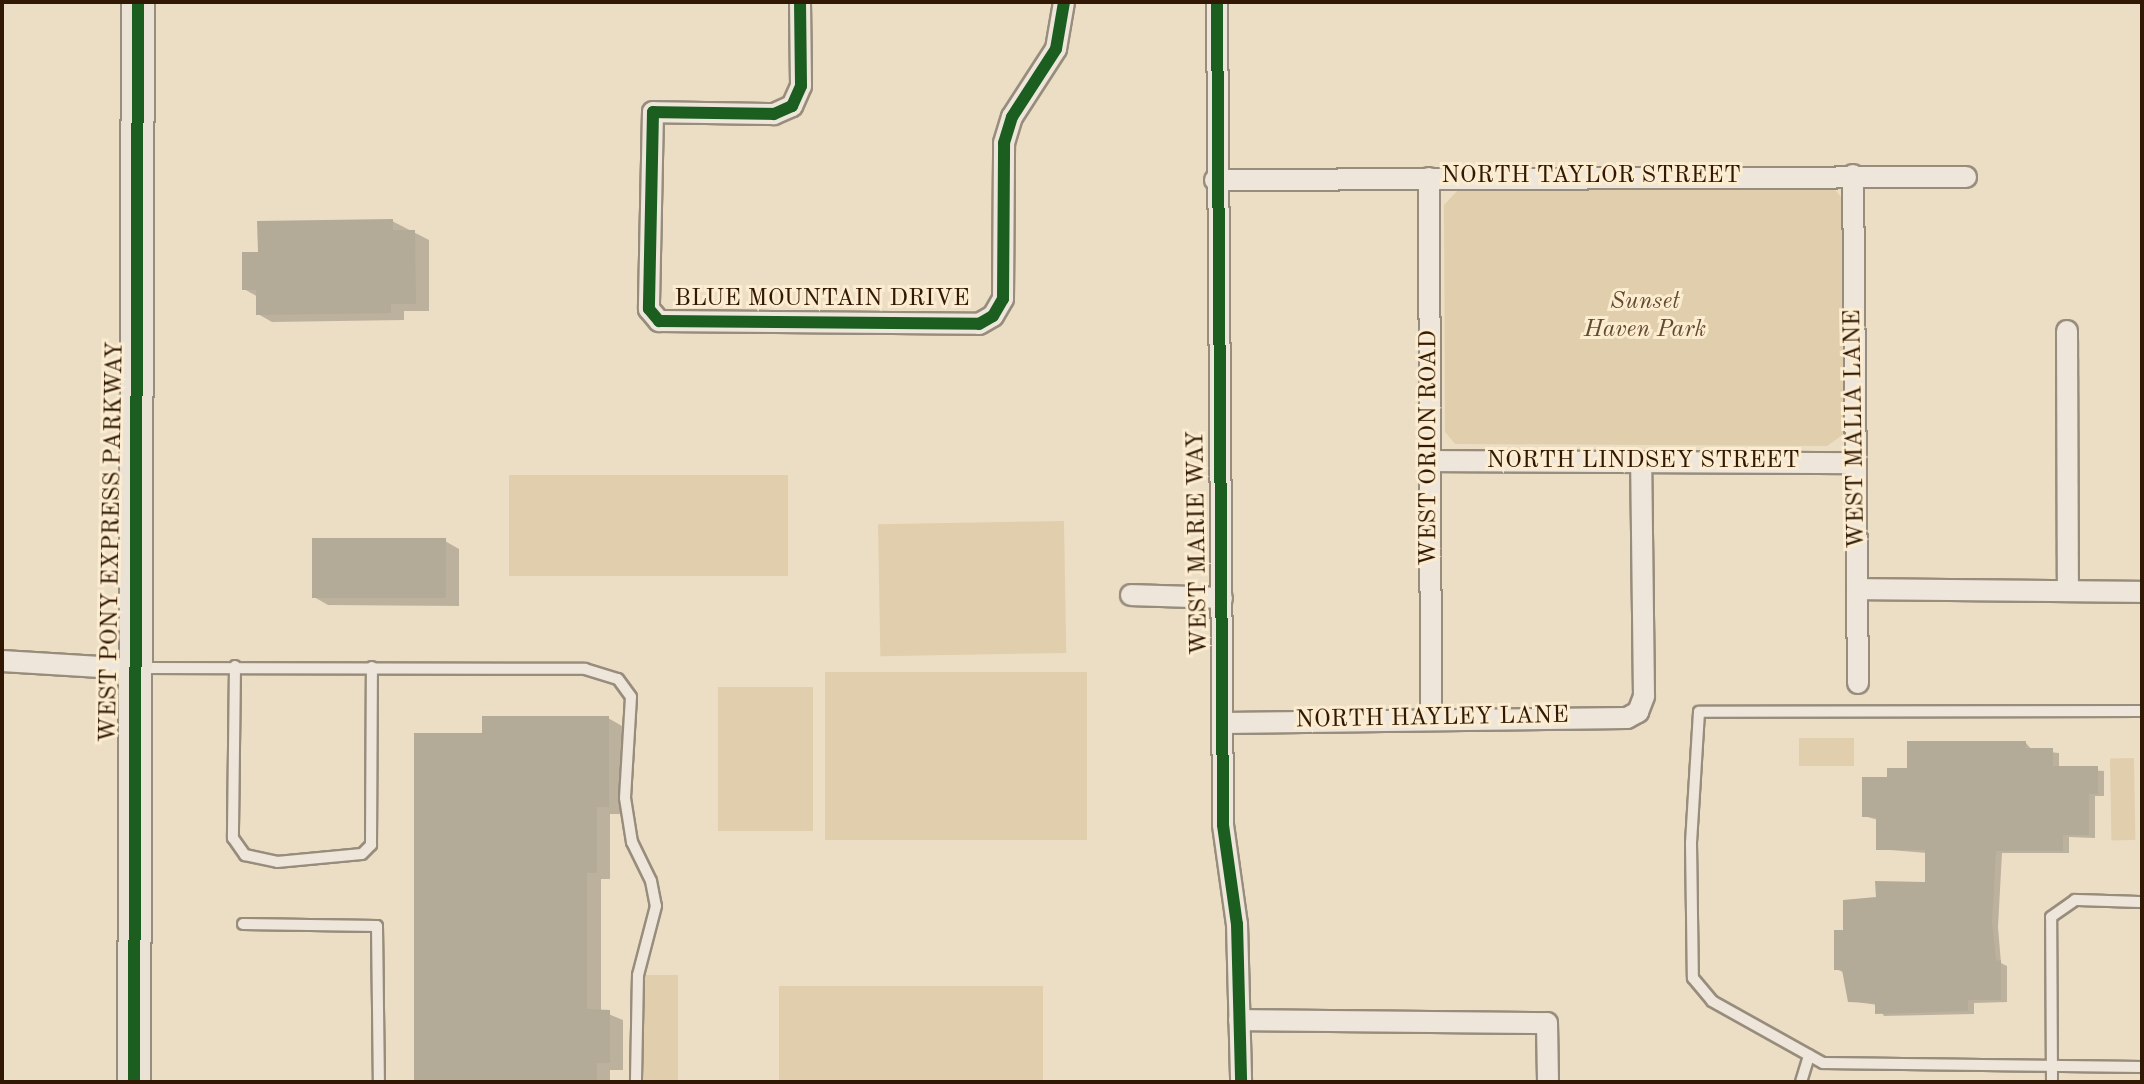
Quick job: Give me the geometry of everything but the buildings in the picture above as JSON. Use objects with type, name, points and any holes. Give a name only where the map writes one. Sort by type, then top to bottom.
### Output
[{"type":"main road","name":"WEST PONY EXPRESS PARKWAY","points":[[134,1082],[133,669],[138,2]]},
{"type":"street","name":"BLUE MOUNTAIN DRIVE","points":[[800,2],[801,86],[792,106],[774,114],[653,112],[649,309],[654,316],[674,324],[979,324],[993,316],[1003,299],[1004,143],[1012,117],[1056,49],[1064,2]]},
{"type":"street","name":"WEST MARIE WAY","points":[[1217,2],[1215,180],[1223,825],[1235,902],[1241,1082]]},
{"type":"street","name":"NORTH TAYLOR STREET","points":[[1215,180],[1853,175],[1966,177]]},
{"type":"street","name":"WEST MALIA LANE","points":[[1853,175],[1858,683]]},
{"type":"street","name":"WEST ORION ROAD","points":[[1429,178],[1431,717]]},
{"type":"street","points":[[2067,331],[2068,590]]},
{"type":"street","name":"NORTH LINDSEY STREET","points":[[1430,461],[1856,463]]},
{"type":"street","name":"NORTH HAYLEY LANE","points":[[1224,723],[1431,717],[1627,718],[1638,712],[1644,696],[1641,462]]},
{"type":"street","points":[[1858,589],[2142,592]]},
{"type":"street","points":[[1131,595],[1222,598]]},
{"type":"street","points":[[2,661],[133,669]]},
{"type":"street","points":[[1239,1020],[1547,1023],[1548,1082]]},
{"type":"lane","points":[[235,666],[233,838],[245,855],[277,862],[362,854],[371,845],[372,667]]},
{"type":"lane","points":[[133,669],[235,666],[585,669],[618,679],[631,697],[625,798],[632,842],[651,881],[656,906],[638,975],[636,1082]]},
{"type":"lane","points":[[2142,711],[1699,712],[1691,843],[1693,978],[1712,1001],[1809,1055],[1837,1066],[2142,1067]]},
{"type":"lane","points":[[2052,1082],[2051,917],[2075,900],[2142,902]]},
{"type":"lane","points":[[243,924],[377,926],[379,1082]]},
{"type":"lane","points":[[1801,1082],[1799,1076],[1809,1055]]},
{"type":"green space","name":"Sunset Haven Park","points":[[1469,186],[1833,187],[1844,201],[1844,434],[1827,446],[1455,444],[1445,432],[1444,205],[1459,189]]},
{"type":"green space","points":[[509,475],[788,475],[788,576],[509,576]]},
{"type":"green space","points":[[1064,521],[1066,653],[880,656],[878,524]]},
{"type":"green space","points":[[825,672],[1087,672],[1087,840],[825,840]]},
{"type":"green space","points":[[718,687],[813,687],[813,831],[718,831]]},
{"type":"green space","points":[[1799,738],[1854,738],[1854,766],[1799,766]]},
{"type":"green space","points":[[2110,758],[2134,758],[2135,840],[2111,840]]},
{"type":"green space","points":[[638,975],[678,975],[678,1082],[638,1082]]},
{"type":"green space","points":[[779,986],[1043,986],[1043,1082],[779,1082]]},
{"type":"cycle path","points":[[134,1082],[138,2]]},
{"type":"cycle path","points":[[800,2],[801,86],[792,106],[774,114],[653,112],[649,309],[659,321],[979,324],[993,316],[1003,299],[1004,143],[1012,117],[1056,49],[1064,2]]},
{"type":"cycle path","points":[[1217,2],[1223,825],[1237,924],[1241,1082]]}]
